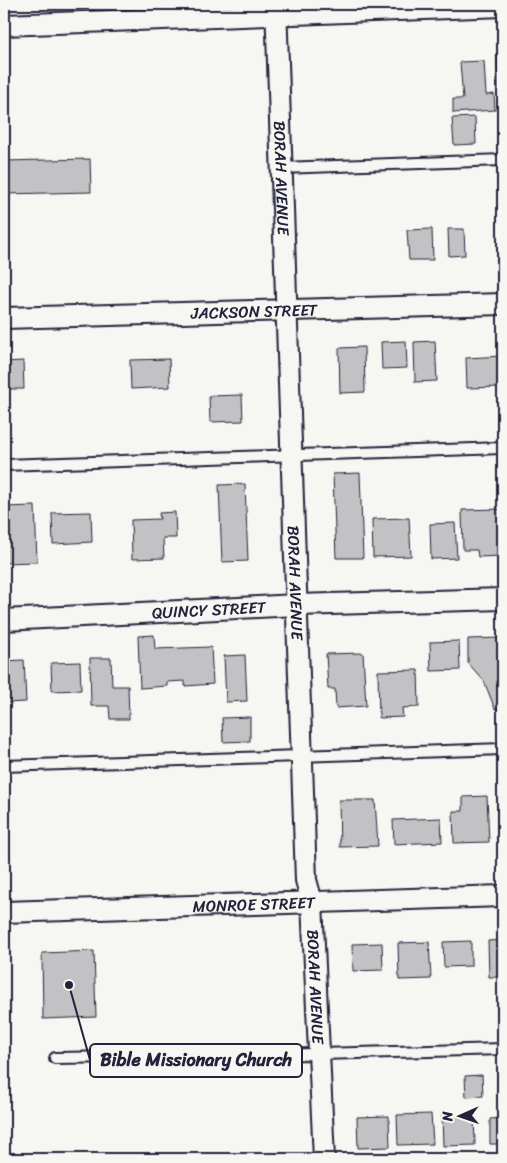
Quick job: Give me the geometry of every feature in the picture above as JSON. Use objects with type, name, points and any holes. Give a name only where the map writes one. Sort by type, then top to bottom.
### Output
[{"type":"street","points":[[4,25],[276,9],[503,6]]},
{"type":"street","name":"BORAH AVENUE","points":[[276,9],[306,880],[312,902],[324,1159]]},
{"type":"street","name":"JACKSON STREET","points":[[4,318],[503,304]]},
{"type":"street","name":"QUINCY STREET","points":[[4,620],[297,605],[503,599]]},
{"type":"street","name":"MONROE STREET","points":[[4,912],[503,896]]},
{"type":"lane","points":[[281,168],[503,160]]},
{"type":"lane","points":[[4,465],[503,448]]},
{"type":"lane","points":[[4,766],[503,749]]},
{"type":"lane","points":[[55,1058],[503,1049]]},
{"type":"building","points":[[503,52],[503,91],[498,91],[497,53]]},
{"type":"building","points":[[484,61],[486,95],[494,94],[495,110],[453,113],[453,99],[463,99],[460,62]]},
{"type":"building","points":[[475,117],[476,144],[454,145],[452,118]]},
{"type":"building","points":[[90,159],[91,192],[4,194],[4,161]]},
{"type":"building","points":[[432,229],[433,260],[409,260],[407,230]]},
{"type":"building","points":[[448,229],[464,229],[465,255],[449,256]]},
{"type":"building","points":[[406,341],[407,368],[382,369],[381,342]]},
{"type":"building","points":[[435,341],[437,381],[415,382],[414,342]]},
{"type":"building","points":[[364,347],[365,392],[340,393],[339,348]]},
{"type":"building","points":[[503,356],[503,387],[467,388],[466,358]]},
{"type":"building","points":[[169,359],[170,387],[131,389],[130,360]]},
{"type":"building","points":[[23,361],[24,389],[4,389],[4,362]]},
{"type":"building","points":[[242,395],[243,421],[210,422],[209,396]]},
{"type":"building","points":[[360,473],[363,558],[336,558],[333,474]]},
{"type":"building","points":[[245,484],[248,561],[222,562],[219,485]]},
{"type":"building","points":[[35,506],[37,562],[4,563],[4,507]]},
{"type":"building","points":[[501,509],[503,556],[478,557],[477,550],[463,550],[462,510]]},
{"type":"building","points":[[91,512],[92,542],[53,544],[52,513]]},
{"type":"building","points":[[175,512],[176,538],[163,538],[164,558],[132,559],[131,520],[160,519],[159,513]]},
{"type":"building","points":[[409,518],[411,556],[373,557],[372,519]]},
{"type":"building","points":[[455,523],[457,558],[431,559],[430,524]]},
{"type":"building","points":[[154,635],[155,649],[211,647],[213,684],[185,686],[185,681],[167,682],[167,686],[140,688],[138,636]]},
{"type":"building","points":[[502,638],[503,709],[495,709],[484,681],[468,663],[468,639]]},
{"type":"building","points":[[459,641],[460,670],[431,671],[430,642]]},
{"type":"building","points":[[363,653],[366,706],[336,708],[335,689],[328,689],[326,654]]},
{"type":"building","points":[[245,655],[247,701],[226,702],[224,656]]},
{"type":"building","points":[[90,658],[111,658],[112,686],[128,686],[129,719],[110,719],[109,706],[91,706]]},
{"type":"building","points":[[24,660],[26,702],[4,703],[4,661]]},
{"type":"building","points":[[80,662],[81,690],[52,691],[51,663]]},
{"type":"building","points":[[418,670],[419,707],[402,708],[403,717],[379,718],[378,671]]},
{"type":"building","points":[[250,717],[250,741],[223,742],[222,718]]},
{"type":"building","points":[[487,796],[489,842],[454,843],[453,811],[463,811],[463,797]]},
{"type":"building","points":[[339,800],[375,800],[378,846],[340,847]]},
{"type":"building","points":[[441,818],[442,842],[394,844],[393,820]]},
{"type":"building","points":[[503,940],[503,977],[489,977],[488,941]]},
{"type":"building","points":[[471,941],[471,966],[444,967],[443,942]]},
{"type":"building","points":[[429,942],[431,979],[399,980],[398,943]]},
{"type":"building","points":[[382,943],[383,970],[353,971],[352,944]]},
{"type":"building","points":[[94,951],[96,1017],[43,1019],[42,953]]},
{"type":"building","points":[[482,1075],[483,1096],[466,1097],[465,1076]]},
{"type":"building","points":[[431,1114],[433,1144],[398,1145],[397,1115]]},
{"type":"building","points":[[474,1114],[475,1145],[443,1146],[442,1115]]},
{"type":"building","points":[[389,1116],[390,1147],[358,1148],[357,1117]]},
{"type":"building","points":[[503,1118],[503,1144],[490,1144],[490,1119]]},
{"type":"place","name":"Bible Missionary Church","points":[[69,985]]}]
